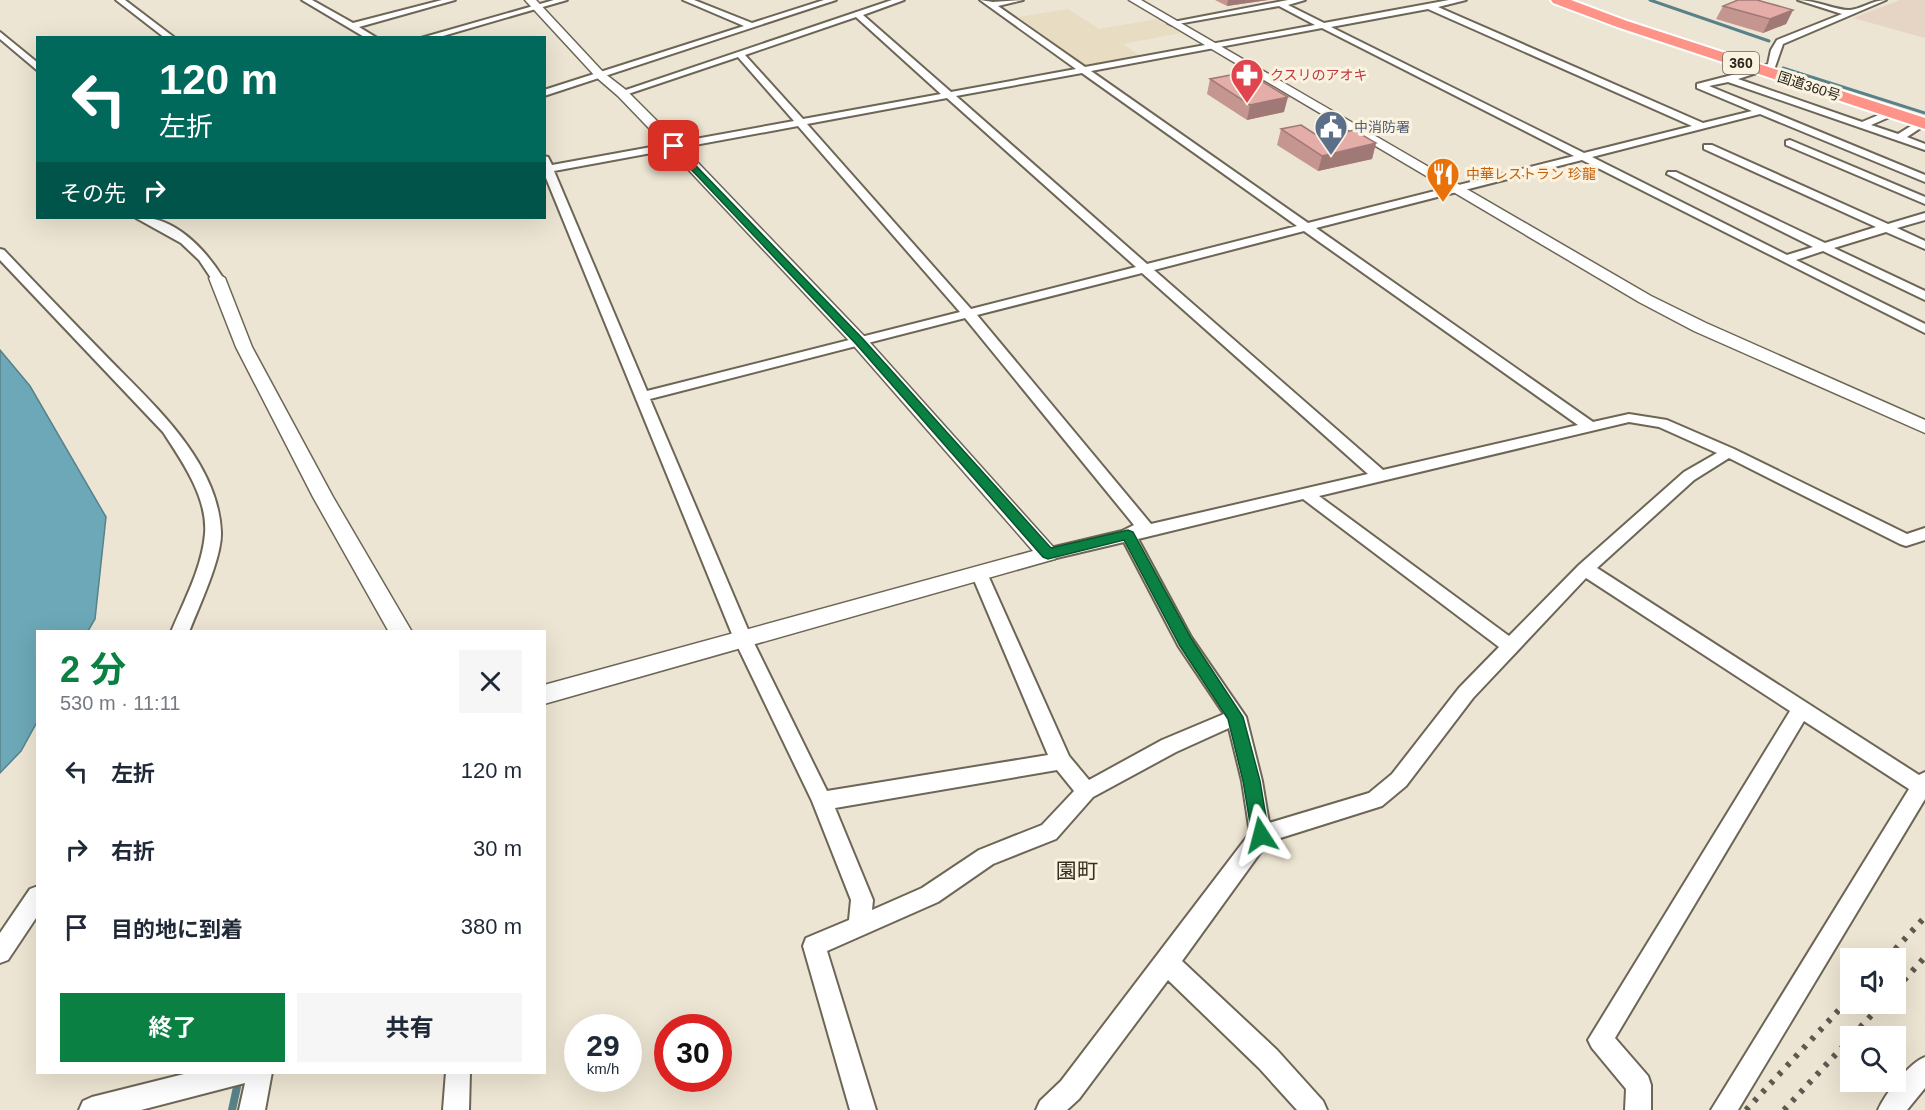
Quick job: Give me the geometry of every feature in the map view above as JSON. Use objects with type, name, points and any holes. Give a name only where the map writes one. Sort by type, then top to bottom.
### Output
[{"type":"highway","name":"国道360号","points":[[1558,0],[1622,24],[1924,124]]},
{"type":"street","points":[[120,0],[168,36]]},
{"type":"street","points":[[306,0],[370,36]]},
{"type":"street","points":[[352,26],[451,0]]},
{"type":"street","points":[[431,36],[533,4],[563,0]]},
{"type":"street","points":[[687,0],[752,26]]},
{"type":"street","points":[[546,92],[832,0]]},
{"type":"street","points":[[622,93],[900,0]]},
{"type":"street","points":[[987,2],[1019,0]]},
{"type":"street","points":[[1134,0],[1645,299],[1700,327],[1925,427]]},
{"type":"street","points":[[1172,22],[1301,0]]},
{"type":"street","points":[[1417,0],[1703,127]]},
{"type":"street","points":[[859,925],[862,900],[822,801],[743,639],[547,164],[674,146],[1462,0]]},
{"type":"street","points":[[1802,0],[1849,13]]},
{"type":"street","points":[[1882,0],[1780,42],[1775,50],[1773,65],[1700,86],[1925,179]]},
{"type":"street","points":[[987,2],[1308,226],[1590,427]]},
{"type":"street","points":[[533,4],[600,75],[622,93],[674,146],[860,341],[1048,554]]},
{"type":"street","points":[[1280,4],[1925,329]]},
{"type":"street","points":[[858,15],[1379,475]]},
{"type":"street","points":[[0,35],[36,66]]},
{"type":"street","points":[[740,54],[968,313],[1144,526],[1128,535]]},
{"type":"street","points":[[1743,75],[1835,106]]},
{"type":"street","points":[[1729,79],[1925,147]]},
{"type":"street","points":[[1783,120],[1854,101]]},
{"type":"street","points":[[644,396],[1762,111]]},
{"type":"street","points":[[1862,125],[1891,113]]},
{"type":"street","points":[[1899,138],[1924,124]]},
{"type":"street","points":[[1790,143],[1925,201]]},
{"type":"street","points":[[1708,147],[1925,245]]},
{"type":"street","points":[[1911,174],[1925,166]]},
{"type":"street","points":[[1672,174],[1925,296]]},
{"type":"street","points":[[1786,259],[1925,216]]},
{"type":"street","points":[[146,219],[157,222],[200,252],[217,278],[244,347],[323,497],[400,630]]},
{"type":"street","points":[[157,222],[166,219]]},
{"type":"street","points":[[0,253],[168,429],[192,464],[210,508],[213,534],[202,579],[181,630]]},
{"type":"street","points":[[546,694],[1048,554],[1629,418],[1662,423],[1729,452],[1906,540],[1925,534]]},
{"type":"street","points":[[1049,1110],[1070,1090],[1261,835],[1375,800],[1399,780],[1466,693],[1585,569],[1689,476],[1729,452]]},
{"type":"street","points":[[1305,493],[1510,647]]},
{"type":"street","points":[[1128,535],[1185,642],[1236,717],[1252,781],[1261,835]]},
{"type":"street","points":[[1585,569],[1923,786],[1724,1110]]},
{"type":"street","points":[[979,573],[1061,761],[1086,791]]},
{"type":"street","points":[[1638,1110],[1639,1085],[1600,1040],[1802,709]]},
{"type":"street","points":[[863,1110],[814,946],[930,895],[986,857],[1049,832],[1086,791],[1169,746],[1236,717]]},
{"type":"street","points":[[822,801],[1061,761]]},
{"type":"street","points":[[0,952],[36,900]]},
{"type":"street","points":[[1167,963],[1268,1059],[1314,1110]]},
{"type":"street","points":[[1891,1110],[1925,1069]]},
{"type":"street","points":[[92,1110],[235,1074]]},
{"type":"street","points":[[252,1110],[260,1074]]},
{"type":"street","points":[[456,1110],[458,1074]]},
{"type":"shaded area","points":[[1900,0],[1925,0],[1925,38],[1853,18]]},
{"type":"shaded area","points":[[1068,9],[1099,29],[1157,19],[1181,33],[1123,44],[1143,58],[1090,68],[1018,17]]},
{"type":"water","points":[[0,350],[30,386],[106,517],[95,619],[89,630],[36,630],[36,724],[21,751],[0,773]]},
{"type":"building","points":[[1738,0],[1757,0],[1793,10],[1770,19],[1723,6]]},
{"type":"building","points":[[1246,72],[1288,97],[1250,105],[1210,79]]},
{"type":"building","points":[[1301,125],[1321,138],[1354,130],[1376,143],[1322,156],[1281,129]]},
{"type":"waterway","points":[[1650,0],[1769,41]]},
{"type":"waterway","points":[[1783,68],[1925,113]]},
{"type":"waterway","points":[[232,1110],[237,1087]]},
{"type":"railway","points":[[1896,948],[1925,917]]},
{"type":"railway","points":[[1906,978],[1925,957]]},
{"type":"railway","points":[[1746,1110],[1840,1009]]},
{"type":"railway","points":[[1861,1026],[1873,1014]]},
{"type":"railway","points":[[1784,1110],[1840,1050]]},
{"type":"place","name":"クスリのアオキ","points":[[1247,104]]},
{"type":"place","name":"中消防署","points":[[1331,156]]},
{"type":"place","name":"中華レストラン 珍龍","points":[[1443,203]]},
{"type":"district","name":"園町","points":[[1077,871]]},
{"type":"route","points":[[674,146],[860,341],[1048,554],[1128,535],[1185,642],[1236,717],[1252,781],[1261,835]]}]
